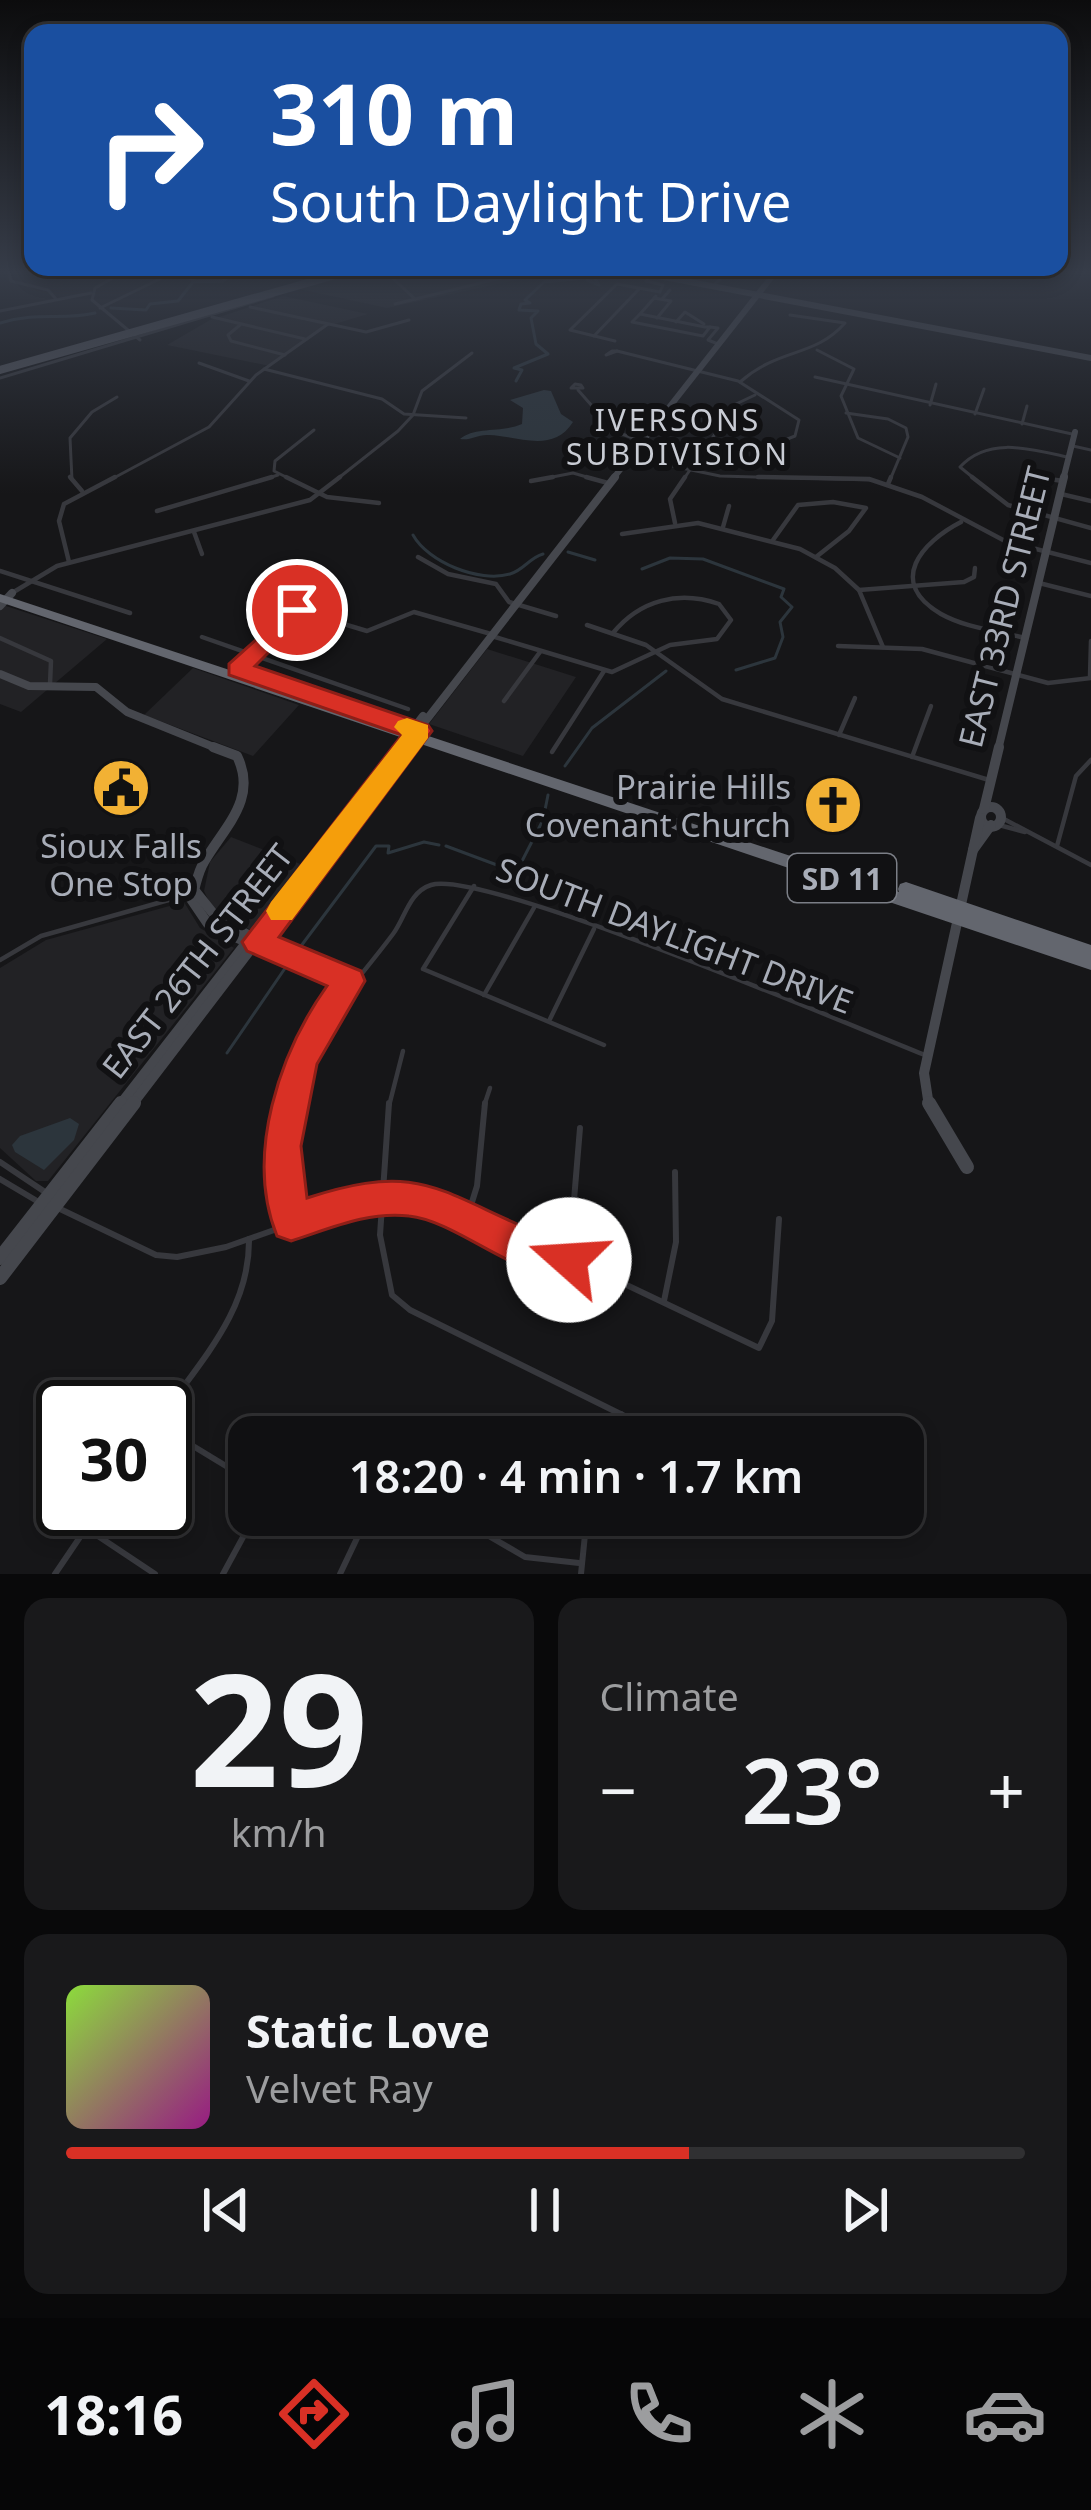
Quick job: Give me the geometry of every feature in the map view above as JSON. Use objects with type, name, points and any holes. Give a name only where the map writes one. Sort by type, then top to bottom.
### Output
[{"type":"highway","name":"SD 11","points":[[3,598],[238,669],[412,734]]},
{"type":"highway","name":"SD 11","points":[[3,598],[1091,952]]},
{"type":"highway","name":"SD 11","points":[[957,912],[1091,963]]},
{"type":"main road","points":[[0,372],[80,347]]},
{"type":"main road","name":"EAST 26TH STREET","points":[[0,1258],[49,1202],[715,347]]},
{"type":"main road","points":[[1035,347],[1091,358]]},
{"type":"main road","name":"EAST 33RD STREET","points":[[992,818],[986,794],[989,780],[1075,434]]},
{"type":"main road","points":[[0,671],[22,685],[96,687],[127,712],[236,756],[244,766],[243,801],[198,872],[191,899],[203,920],[252,939]]},
{"type":"main road","points":[[968,1168],[929,1105],[925,1055],[973,850],[992,818]]},
{"type":"main road","name":"EAST 26TH STREET","points":[[0,1278],[49,1202]]},
{"type":"street","points":[[0,372],[107,347]]},
{"type":"street","points":[[257,347],[285,355]]},
{"type":"street","points":[[69,562],[59,513],[82,491],[209,427],[249,381],[295,347]]},
{"type":"street","points":[[740,382],[767,358],[814,348],[852,365],[844,387],[845,413],[860,445],[900,458]]},
{"type":"street","points":[[616,352],[740,382],[797,418],[798,429],[789,442]]},
{"type":"street","points":[[3,598],[69,562],[194,532],[320,494],[413,415],[422,391],[472,353]]},
{"type":"street","points":[[199,363],[249,381]]},
{"type":"street","points":[[264,369],[382,399],[413,415],[466,418]]},
{"type":"street","points":[[814,377],[1075,434]]},
{"type":"street","points":[[930,405],[936,384]]},
{"type":"street","points":[[975,415],[984,389]]},
{"type":"street","points":[[578,390],[614,431],[641,441]]},
{"type":"street","points":[[675,523],[669,503],[739,402],[758,394]]},
{"type":"street","points":[[82,491],[70,477],[70,438],[94,411],[118,397]]},
{"type":"street","points":[[1022,424],[1028,406]]},
{"type":"street","points":[[666,410],[688,416]]},
{"type":"street","points":[[845,413],[902,424],[908,437],[888,484]]},
{"type":"street","points":[[728,417],[748,422]]},
{"type":"street","points":[[314,430],[272,468],[278,475],[320,494],[379,503]]},
{"type":"street","points":[[710,442],[754,449],[789,442],[801,447]]},
{"type":"street","points":[[1069,458],[1005,446],[968,457],[961,464],[966,477],[1008,505],[1091,528]]},
{"type":"street","points":[[1072,446],[1091,450]]},
{"type":"street","points":[[629,457],[735,477],[846,475],[888,484],[1005,542],[1091,563]]},
{"type":"street","points":[[531,481],[573,473],[608,483]]},
{"type":"street","points":[[157,511],[278,475]]},
{"type":"street","points":[[1025,476],[1063,481]]},
{"type":"street","points":[[1060,494],[1091,501]]},
{"type":"street","points":[[773,540],[798,505],[833,502],[866,508],[849,531],[817,556]]},
{"type":"street","points":[[723,527],[729,506]]},
{"type":"street","points":[[963,521],[919,547],[911,562],[917,585],[929,606],[945,616],[1025,638]]},
{"type":"street","points":[[622,534],[675,523],[723,527],[817,556],[860,590],[883,647]]},
{"type":"street","points":[[194,532],[202,554]]},
{"type":"street","points":[[418,557],[448,574],[496,584],[514,604],[556,616]]},
{"type":"street","points":[[860,590],[970,581],[975,568]]},
{"type":"street","points":[[0,571],[130,613]]},
{"type":"street","points":[[238,669],[297,610],[315,579]]},
{"type":"street","points":[[1039,583],[1091,596]]},
{"type":"street","points":[[297,610],[367,631],[384,628],[404,613],[422,613],[604,671],[619,671],[679,643],[717,639],[730,627],[729,614],[708,599],[682,597],[631,609],[613,633]]},
{"type":"street","points":[[587,625],[656,652],[691,682],[722,699],[989,780]]},
{"type":"street","points":[[202,637],[408,709]]},
{"type":"street","points":[[0,638],[52,661],[48,684]]},
{"type":"street","points":[[838,646],[922,649],[1060,685],[1091,679],[1091,641]]},
{"type":"street","points":[[504,701],[540,652]]},
{"type":"street","points":[[552,752],[604,671]]},
{"type":"street","points":[[839,735],[855,698]]},
{"type":"street","points":[[912,757],[931,706]]},
{"type":"street","points":[[1058,846],[1076,776],[1091,760]]},
{"type":"street","points":[[992,818],[1088,862]]},
{"type":"street","name":"SOUTH DAYLIGHT DRIVE","points":[[291,1222],[284,1146],[300,1064],[313,1034],[350,981],[396,931],[425,887],[455,881],[535,906],[925,1055]]},
{"type":"street","points":[[475,886],[423,969],[604,1045]]},
{"type":"street","points":[[0,959],[41,936],[196,892]]},
{"type":"street","points":[[484,995],[535,906]]},
{"type":"street","points":[[550,1019],[594,928]]},
{"type":"street","points":[[252,939],[350,981]]},
{"type":"street","points":[[403,1051],[387,1093],[381,1261],[395,1300],[625,1416]]},
{"type":"street","points":[[467,1218],[479,1194],[478,1116],[490,1088]]},
{"type":"street","points":[[569,1260],[580,1128]]},
{"type":"street","points":[[0,1162],[49,1202]]},
{"type":"street","points":[[664,1301],[676,1241],[675,1172]]},
{"type":"street","points":[[0,1179],[155,1256],[200,1255],[340,1204],[384,1197],[426,1200],[539,1253],[569,1260],[664,1301],[759,1348],[772,1321],[779,1219]]},
{"type":"street","points":[[187,1380],[242,1298],[251,1268],[249,1238]]},
{"type":"street","points":[[192,1445],[228,1467]]},
{"type":"street","points":[[55,1574],[81,1536]]},
{"type":"street","points":[[98,1536],[155,1574]]},
{"type":"street","points":[[224,1574],[244,1536]]},
{"type":"street","points":[[340,1574],[358,1536]]},
{"type":"street","points":[[489,1536],[525,1557],[579,1563]]},
{"type":"street","points":[[581,1574],[584,1536]]},
{"type":"shaded area","points":[[179,347],[297,347],[270,366]]},
{"type":"shaded area","points":[[551,391],[561,414],[573,422],[556,438],[534,441],[485,435],[460,439],[473,432],[522,424],[523,408],[510,400]]},
{"type":"shaded area","points":[[0,604],[107,639],[21,712],[0,704]]},
{"type":"shaded area","points":[[487,649],[576,677],[523,756],[429,724]]},
{"type":"shaded area","points":[[193,668],[299,705],[253,756],[144,715]]},
{"type":"shaded area","points":[[231,837],[303,865],[251,930],[213,910],[204,891],[210,862]]},
{"type":"shaded area","points":[[184,902],[200,928],[234,948],[48,1181],[36,1181],[0,1148],[0,968],[46,940]]},
{"type":"shaded area","points":[[70,1118],[79,1124],[74,1140],[44,1170],[15,1152],[12,1145],[20,1136]]},
{"type":"waterway","points":[[516,381],[522,370],[514,368],[548,354],[540,347]]},
{"type":"waterway","points":[[413,535],[442,562],[484,576],[510,574],[543,554]]},
{"type":"waterway","points":[[568,552],[595,560]]},
{"type":"waterway","points":[[642,569],[670,558],[703,559],[784,589],[781,597],[792,607],[780,622],[783,637],[775,658],[736,670]]},
{"type":"waterway","points":[[565,766],[592,728],[666,671]]},
{"type":"waterway","points":[[446,846],[505,868],[520,865],[543,820],[548,795]]},
{"type":"waterway","points":[[295,954],[376,846],[389,846],[388,853],[424,842],[439,845]]},
{"type":"waterway","points":[[227,1053],[290,961]]},
{"type":"slow traffic","points":[[281,911],[419,731],[407,727]]},
{"type":"place","name":"Sioux Falls One Stop","points":[[121,788]]},
{"type":"place","name":"Prairie Hills Covenant Church","points":[[833,805]]},
{"type":"district","name":"IVERSONS SUBDIVISION","points":[[678,436]]},
{"type":"route","points":[[297,610],[238,669],[419,731],[258,942],[350,981],[313,1034],[300,1064],[284,1146],[284,1187],[291,1222],[340,1204],[408,1197],[437,1204],[539,1253],[569,1260]]}]
